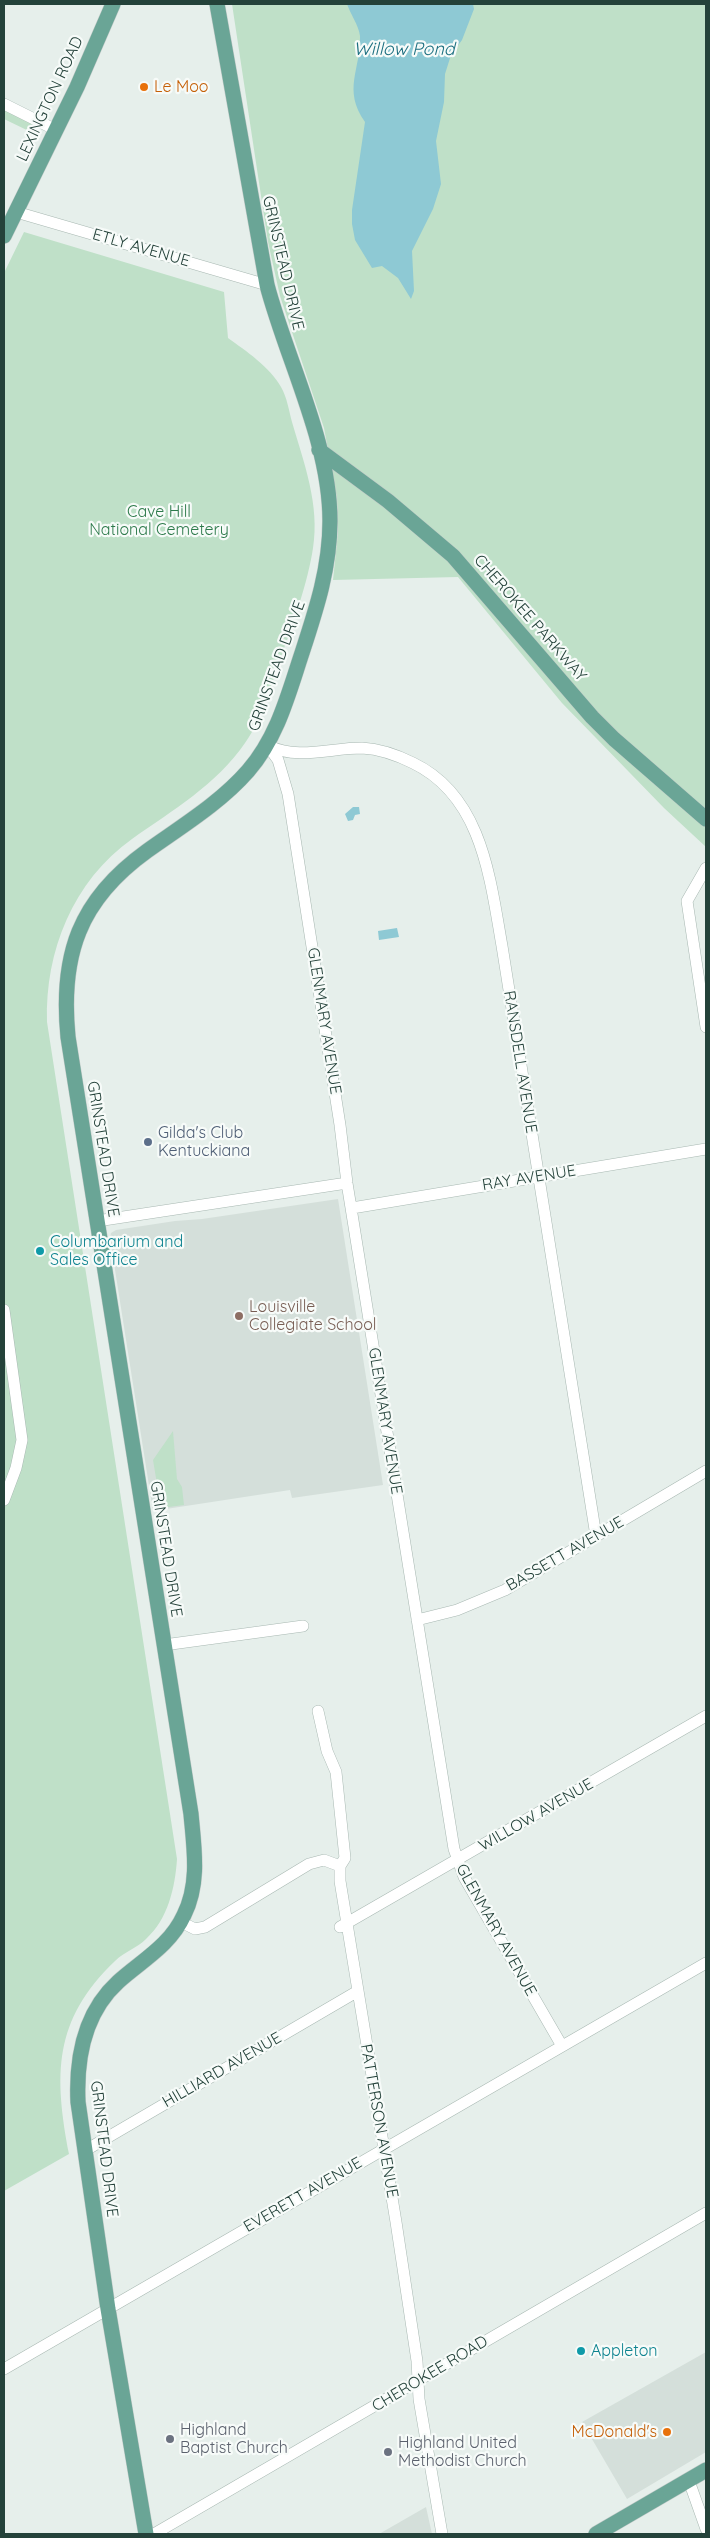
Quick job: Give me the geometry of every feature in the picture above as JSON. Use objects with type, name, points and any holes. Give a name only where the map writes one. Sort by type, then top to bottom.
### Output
[{"type":"main road","name":"LEXINGTON ROAD","points":[[4,236],[56,130],[113,4]]},
{"type":"main road","name":"GRINSTEAD DRIVE","points":[[146,2534],[108,2309],[77,2087],[82,2044],[89,2022],[110,1991],[155,1953],[181,1922],[192,1895],[195,1860],[190,1814],[65,1012],[66,978],[76,939],[94,903],[119,873],[231,789],[267,745],[288,697],[315,614],[329,552],[329,504],[319,450],[276,321],[267,286],[257,239],[217,4]]},
{"type":"main road","name":"CHEROKEE PARKWAY","points":[[319,450],[388,501],[453,556],[592,717],[622,746],[706,819]]},
{"type":"main road","points":[[596,2534],[706,2470]]},
{"type":"street","points":[[4,104],[56,130]]},
{"type":"street","name":"ETLY AVENUE","points":[[16,212],[267,286]]},
{"type":"street","name":"RANSDELL AVENUE","points":[[267,745],[289,754],[344,748],[368,748],[392,754],[431,773],[454,793],[462,805],[477,837],[490,876],[596,1536]]},
{"type":"street","name":"GLENMARY AVENUE","points":[[267,745],[278,760],[288,794],[347,1183],[417,1620],[458,1860],[464,1877],[562,2046]]},
{"type":"street","points":[[706,868],[687,901],[706,1027]]},
{"type":"street","name":"RAY AVENUE","points":[[352,1208],[706,1149]]},
{"type":"street","points":[[97,1221],[347,1183]]},
{"type":"street","points":[[4,1310],[22,1440],[16,1468],[4,1500]]},
{"type":"street","name":"BASSETT AVENUE","points":[[417,1620],[482,1601],[706,1472]]},
{"type":"street","points":[[164,1645],[303,1626]]},
{"type":"street","name":"PATTERSON AVENUE","points":[[318,1712],[327,1751],[336,1772],[345,1858],[340,1866],[344,1925],[358,1991],[384,2149],[417,2361],[418,2399],[442,2534]]},
{"type":"street","name":"WILLOW AVENUE","points":[[344,1925],[706,1716]]},
{"type":"street","points":[[181,1922],[194,1929],[205,1927],[309,1864],[324,1860],[340,1866]]},
{"type":"street","name":"EVERETT AVENUE","points":[[4,2369],[706,1962]]},
{"type":"street","name":"HILLIARD AVENUE","points":[[86,2150],[358,1991]]},
{"type":"street","name":"CHEROKEE ROAD","points":[[154,2534],[706,2213]]},
{"type":"street","points":[[689,2481],[706,2529]]},
{"type":"shaded area","name":"Louisville Collegiate School","points":[[338,1199],[383,1485],[292,1498],[290,1490],[153,1511],[110,1238],[111,1233],[116,1230],[175,1221],[202,1219]]},
{"type":"shaded area","points":[[706,2352],[706,2452],[627,2499],[582,2422]]},
{"type":"shaded area","points":[[426,2507],[432,2534],[379,2534]]},
{"type":"green space","points":[[232,4],[706,4],[706,847],[664,808],[562,703],[458,577],[333,580],[338,532],[337,499],[324,428],[280,296],[268,242]]},
{"type":"green space","points":[[4,99],[44,119],[35,134],[4,119]]},
{"type":"green space","name":"Cave Hill National Cemetery","points":[[24,232],[224,292],[228,338],[271,373],[285,395],[310,484],[315,532],[311,561],[300,603],[266,701],[257,723],[245,743],[221,772],[193,796],[111,856],[94,875],[79,897],[67,920],[57,944],[51,969],[47,1022],[177,1859],[172,1892],[160,1922],[146,1939],[115,1961],[95,1983],[80,2005],[69,2027],[63,2050],[61,2099],[69,2154],[4,2191],[4,273]]},
{"type":"green space","points":[[173,1431],[177,1479],[182,1487],[184,1505],[161,1508],[153,1460]]},
{"type":"water","name":"Willow Pond","points":[[347,4],[473,4],[474,9],[462,40],[451,55],[445,74],[444,102],[436,141],[441,184],[433,209],[412,251],[414,291],[411,299],[398,278],[382,266],[372,268],[355,240],[352,210],[365,122],[358,110],[354,89],[360,36]]},
{"type":"water","points":[[353,807],[359,807],[360,814],[355,815],[353,820],[348,821],[345,814]]},
{"type":"water","points":[[397,928],[399,937],[379,940],[378,931]]},
{"type":"place","name":"Le Moo","points":[[144,87]]},
{"type":"place","name":"Gilda's Club Kentuckiana","points":[[148,1142]]},
{"type":"place","name":"Columbarium and Sales Office","points":[[40,1251]]},
{"type":"place","name":"Louisville Collegiate School","points":[[239,1316]]},
{"type":"place","name":"Appleton","points":[[581,2351]]},
{"type":"place","name":"McDonald's","points":[[667,2432]]},
{"type":"place","name":"Highland Baptist Church","points":[[170,2439]]},
{"type":"place","name":"Highland United Methodist Church","points":[[388,2452]]}]
